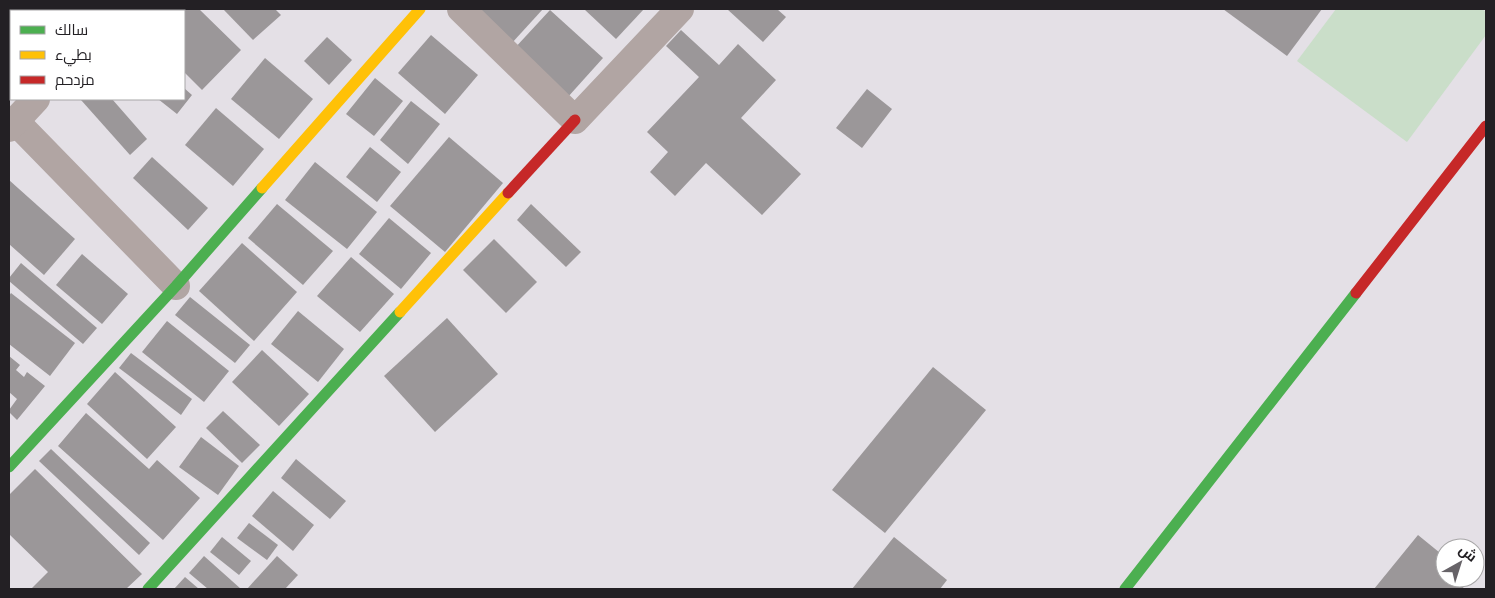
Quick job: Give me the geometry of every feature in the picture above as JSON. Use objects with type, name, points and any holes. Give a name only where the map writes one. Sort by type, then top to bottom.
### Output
[{"type":"street","points":[[9,467],[176,286],[420,9]]},
{"type":"street","points":[[461,9],[575,120]]},
{"type":"street","points":[[148,589],[575,120],[680,9]]},
{"type":"street","points":[[35,100],[12,124],[176,286]]},
{"type":"street","points":[[1125,589],[1486,126]]},
{"type":"green space","points":[[1336,9],[1482,9],[1486,12],[1486,35],[1407,142],[1297,61]]},
{"type":"building","points":[[19,9],[58,10],[20,10]]},
{"type":"building","points":[[69,9],[114,9],[113,10]]},
{"type":"building","points":[[199,9],[241,50],[202,90],[185,73],[185,10],[176,10]]},
{"type":"building","points":[[223,9],[275,9],[281,15],[253,40]]},
{"type":"building","points":[[473,9],[543,9],[511,44]]},
{"type":"building","points":[[584,9],[644,9],[616,39]]},
{"type":"building","points":[[727,9],[777,9],[786,17],[763,42]]},
{"type":"building","points":[[1223,9],[1322,9],[1287,56]]},
{"type":"building","points":[[550,10],[603,58],[567,98],[513,50]]},
{"type":"building","points":[[681,30],[719,65],[738,44],[776,80],[741,118],[801,174],[762,215],[706,163],[675,196],[650,172],[668,152],[647,132],[699,77],[666,46]]},
{"type":"building","points":[[431,35],[478,75],[445,114],[398,73]]},
{"type":"building","points":[[327,37],[352,60],[329,85],[304,61]]},
{"type":"building","points":[[265,58],[313,99],[279,139],[231,99]]},
{"type":"building","points":[[375,78],[403,101],[374,136],[346,114]]},
{"type":"building","points":[[185,89],[192,95],[177,114],[159,100],[185,100]]},
{"type":"building","points":[[867,89],[892,109],[862,148],[836,128]]},
{"type":"building","points":[[81,100],[113,100],[147,139],[130,155]]},
{"type":"building","points":[[411,101],[440,124],[408,164],[380,140]]},
{"type":"building","points":[[216,108],[264,149],[233,186],[185,145]]},
{"type":"building","points":[[449,137],[503,183],[445,252],[390,206]]},
{"type":"building","points":[[370,147],[401,172],[377,202],[346,177]]},
{"type":"building","points":[[152,157],[208,208],[188,230],[133,178]]},
{"type":"building","points":[[315,162],[377,212],[347,249],[285,200]]},
{"type":"building","points":[[9,180],[75,239],[44,275],[9,244]]},
{"type":"building","points":[[277,204],[333,251],[303,285],[248,238]]},
{"type":"building","points":[[531,204],[581,252],[566,267],[517,220]]},
{"type":"building","points":[[389,218],[431,253],[401,289],[359,254]]},
{"type":"building","points":[[494,239],[537,282],[506,313],[463,270]]},
{"type":"building","points":[[242,243],[297,292],[254,341],[199,291]]},
{"type":"building","points":[[82,254],[128,294],[102,324],[56,285]]},
{"type":"building","points":[[351,257],[394,294],[360,332],[317,296]]},
{"type":"building","points":[[21,263],[97,328],[83,344],[9,281],[9,278]]},
{"type":"building","points":[[11,293],[75,343],[50,376],[9,344],[9,296]]},
{"type":"building","points":[[190,297],[250,345],[235,363],[175,315]]},
{"type":"building","points":[[298,311],[344,349],[318,382],[271,344]]},
{"type":"building","points":[[447,318],[498,374],[435,432],[384,376]]},
{"type":"building","points":[[167,321],[229,371],[204,402],[142,352]]},
{"type":"building","points":[[262,350],[309,394],[279,426],[232,382]]},
{"type":"building","points":[[131,353],[192,399],[181,415],[119,368]]},
{"type":"building","points":[[9,356],[20,365],[16,370],[24,377],[27,372],[45,386],[17,420],[9,412],[17,399],[9,392]]},
{"type":"building","points":[[933,367],[986,410],[885,533],[832,490]]},
{"type":"building","points":[[115,372],[176,427],[147,459],[87,404]]},
{"type":"building","points":[[223,411],[260,445],[242,463],[206,428]]},
{"type":"building","points":[[86,413],[149,469],[157,460],[200,498],[163,540],[58,446]]},
{"type":"building","points":[[201,437],[239,466],[218,495],[179,467]]},
{"type":"building","points":[[51,449],[150,543],[139,555],[39,461]]},
{"type":"building","points":[[296,459],[346,501],[330,519],[281,478]]},
{"type":"building","points":[[35,469],[142,574],[126,589],[31,589],[48,572],[9,534],[9,495]]},
{"type":"building","points":[[273,491],[314,525],[293,551],[252,516]]},
{"type":"building","points":[[249,523],[278,545],[267,560],[237,538]]},
{"type":"building","points":[[1418,535],[1435,549],[1435,588],[1463,588],[1462,589],[1374,589]]},
{"type":"building","points":[[222,537],[251,561],[239,575],[210,552]]},
{"type":"building","points":[[894,537],[947,580],[940,589],[852,589]]},
{"type":"building","points":[[204,556],[241,589],[208,589],[189,573]]},
{"type":"building","points":[[277,556],[298,575],[285,589],[247,589]]},
{"type":"building","points":[[185,577],[199,589],[174,589]]},
{"type":"traffic: fast","points":[[9,467],[176,286],[262,188]]},
{"type":"traffic: fast","points":[[1125,589],[1356,293]]},
{"type":"traffic: fast","points":[[148,589],[400,312]]},
{"type":"traffic: slow","points":[[262,188],[420,9]]},
{"type":"traffic: slow","points":[[400,312],[508,193]]},
{"type":"traffic: jam","points":[[508,193],[575,120]]},
{"type":"traffic: jam","points":[[1356,293],[1486,126]]}]
